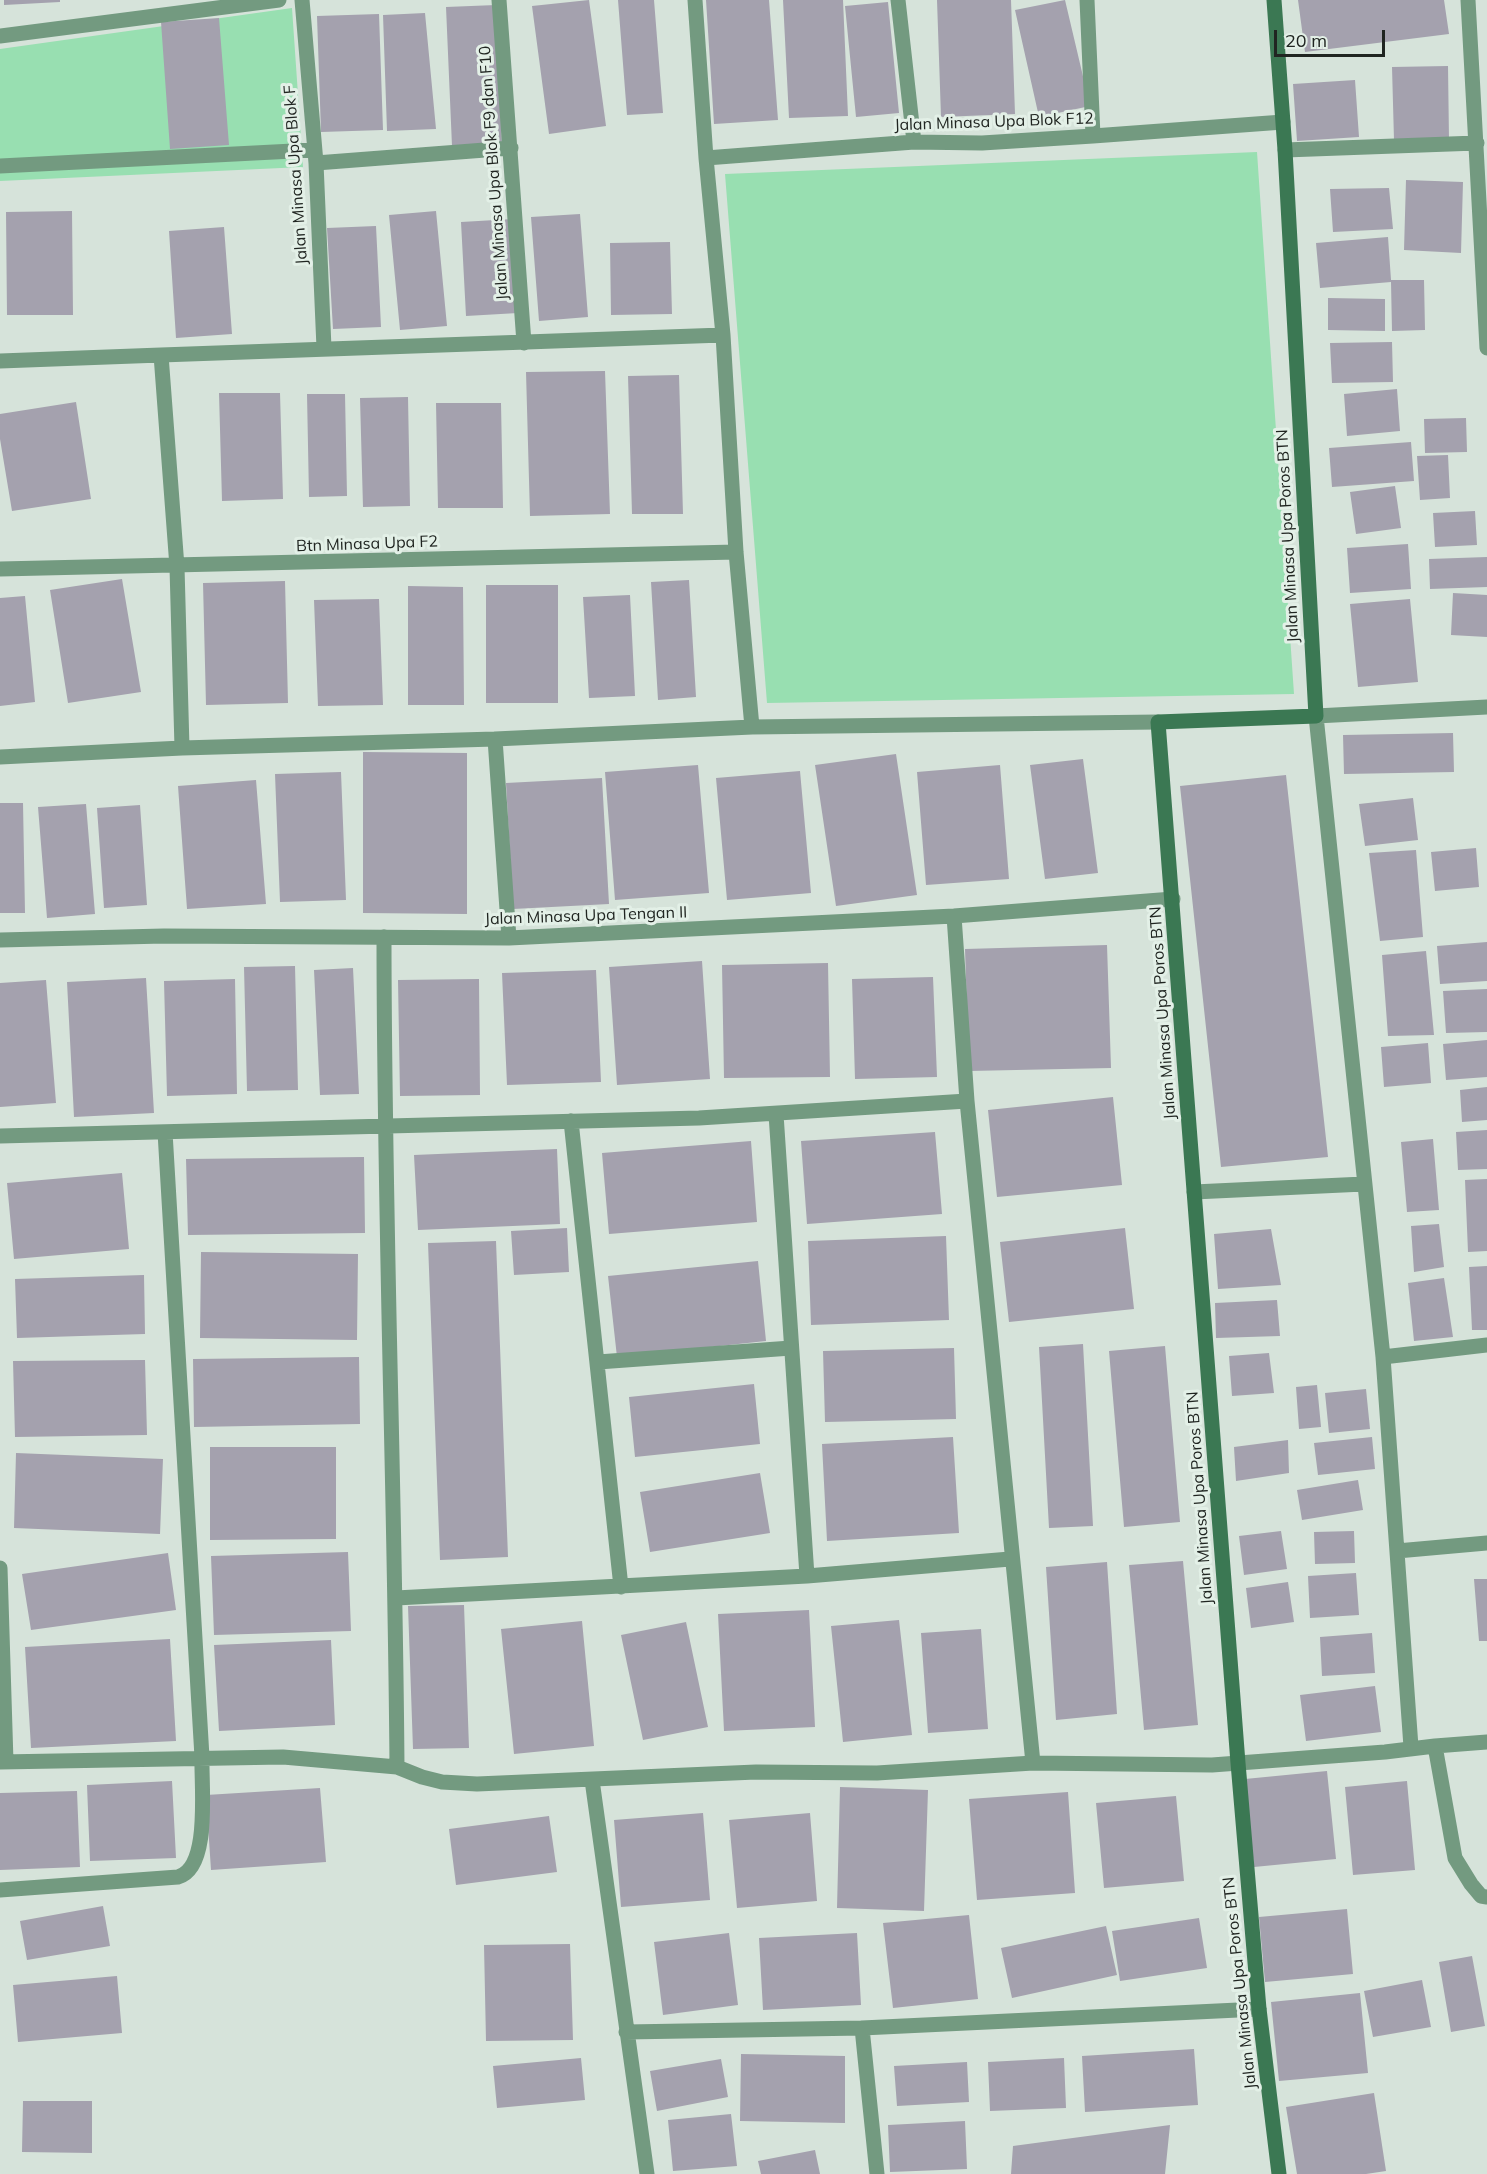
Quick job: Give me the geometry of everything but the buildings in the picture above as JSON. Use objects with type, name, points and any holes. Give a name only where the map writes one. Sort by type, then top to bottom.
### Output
[{"type":"street","points":[[0,36],[279,0]]},
{"type":"street","name":"Jalan Minasa Upa Blok F","points":[[302,0],[314,156],[324,348]]},
{"type":"street","name":"Jalan Minasa Upa Blok F9 dan F10","points":[[499,0],[524,343]]},
{"type":"street","points":[[695,0],[706,158],[723,335],[736,552],[752,727]]},
{"type":"street","points":[[898,0],[914,142]]},
{"type":"street","points":[[1087,0],[1094,136]]},
{"type":"street","name":"Jalan Minasa Upa Poros BTN","points":[[1274,0],[1285,150],[1316,716]]},
{"type":"street","points":[[1468,0],[1487,348]]},
{"type":"street","name":"Jalan Minasa Upa Blok F12","points":[[706,158],[914,142],[982,143],[1283,122]]},
{"type":"street","points":[[1285,150],[1477,143]]},
{"type":"street","points":[[0,166],[511,148]]},
{"type":"street","points":[[0,361],[723,335]]},
{"type":"street","points":[[161,355],[177,567],[182,748]]},
{"type":"street","name":"Btn Minasa Upa F2","points":[[0,569],[177,567],[736,552]]},
{"type":"street","points":[[0,757],[182,748],[495,740],[752,727],[1158,722],[1487,707]]},
{"type":"street","points":[[1316,716],[1383,1357],[1412,1748]]},
{"type":"street","name":"Jalan Minasa Upa Poros BTN","points":[[1158,722],[1238,1763],[1259,2009],[1279,2174]]},
{"type":"street","points":[[495,740],[509,938]]},
{"type":"street","name":"Jalan Minasa Upa Tengan II","points":[[0,940],[164,936],[509,938],[954,916],[1173,899]]},
{"type":"street","points":[[954,916],[967,1101],[1010,1558],[1033,1763]]},
{"type":"street","points":[[384,937],[384,1126],[396,1598],[397,1767]]},
{"type":"street","points":[[0,1136],[571,1121],[777,1113],[967,1101]]},
{"type":"street","points":[[777,1113],[807,1576]]},
{"type":"street","points":[[571,1121],[621,1587]]},
{"type":"street","points":[[0,1890],[186,1875],[192,1870],[200,1850],[202,1757],[165,1132]]},
{"type":"street","points":[[1194,1192],[1364,1184]]},
{"type":"street","points":[[1383,1357],[1487,1345]]},
{"type":"street","points":[[598,1362],[791,1348]]},
{"type":"street","points":[[1397,1551],[1487,1542]]},
{"type":"street","points":[[396,1598],[807,1576],[1010,1558]]},
{"type":"street","points":[[0,1568],[3,1762],[283,1757],[397,1767],[422,1777],[466,1783],[756,1772],[877,1773],[1033,1763],[1238,1763],[1487,1742]]},
{"type":"street","points":[[1435,1746],[1455,1858],[1471,1884],[1481,1896],[1487,1897]]},
{"type":"street","points":[[592,1780],[647,2174]]},
{"type":"street","points":[[626,2032],[862,2028],[1259,2009]]},
{"type":"street","points":[[862,2028],[877,2174]]},
{"type":"green space","points":[[292,8],[303,167],[0,181],[0,49]]},
{"type":"green space","points":[[1257,152],[1294,694],[767,703],[725,174]]}]
